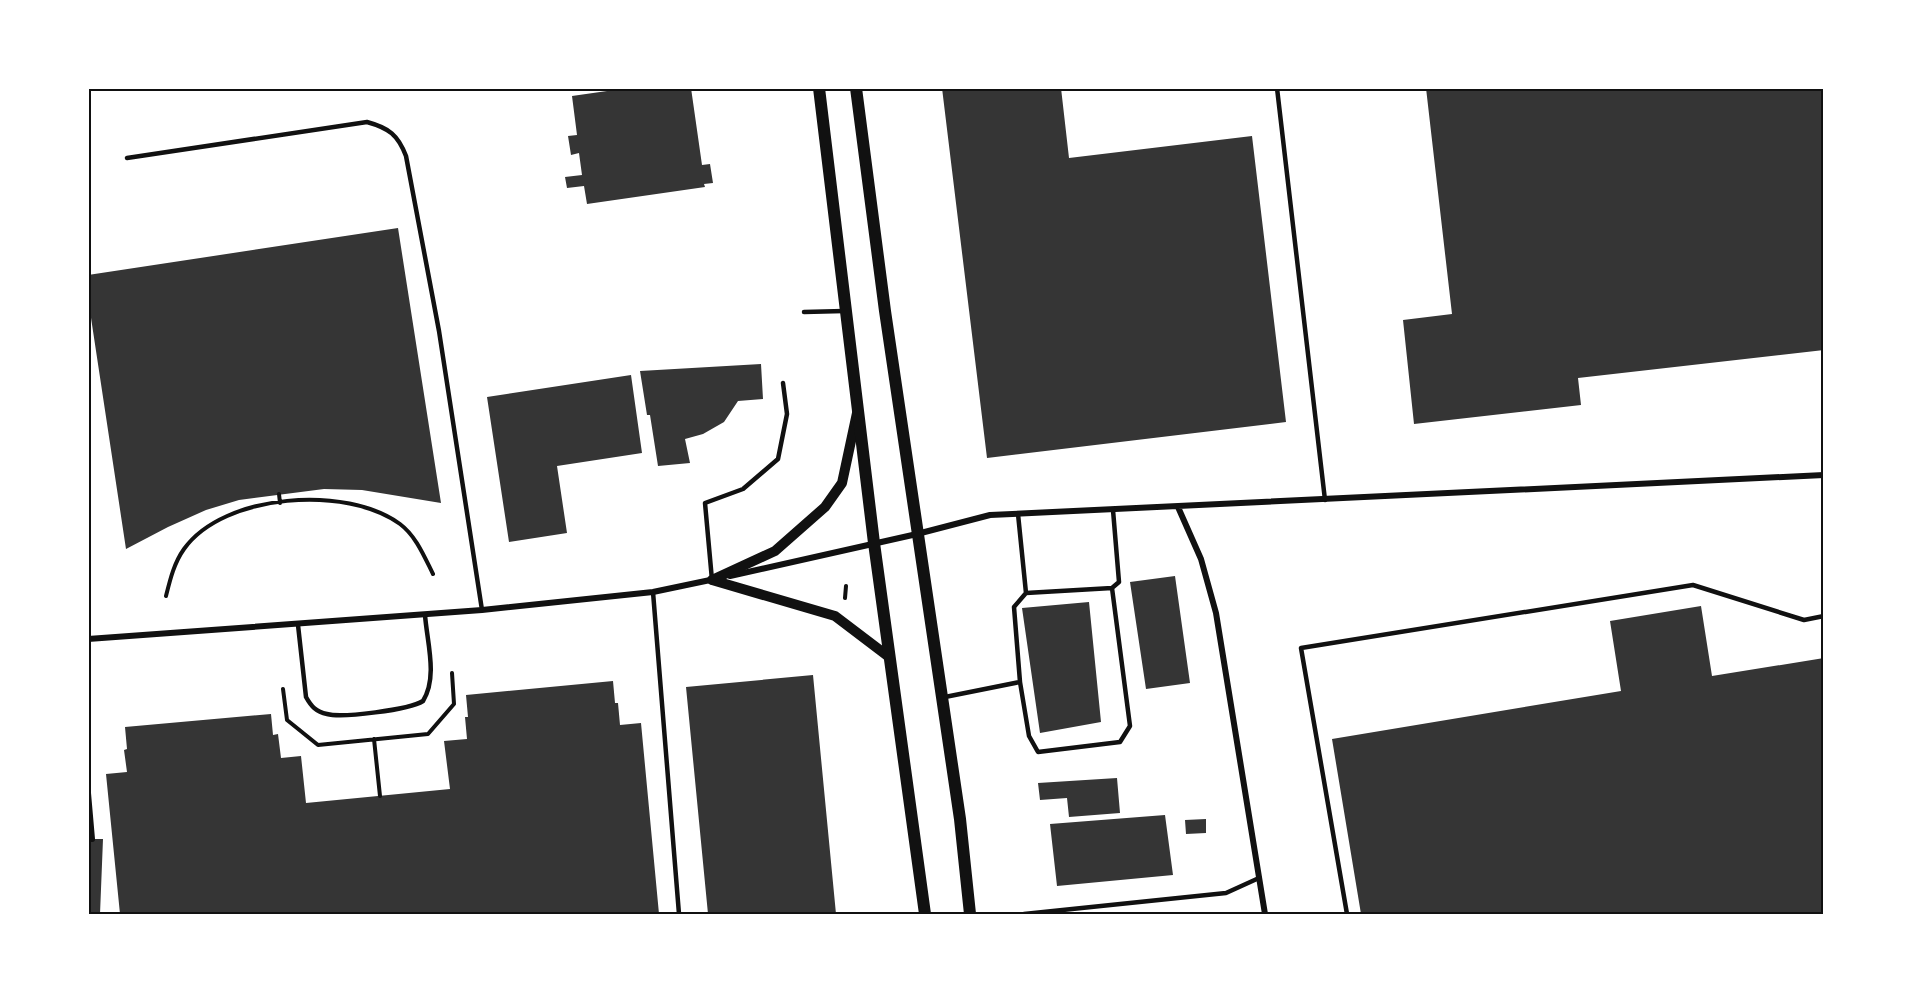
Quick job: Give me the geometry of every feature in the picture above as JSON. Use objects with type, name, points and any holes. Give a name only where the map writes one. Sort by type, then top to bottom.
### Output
[{"type":"main road","points":[[819,88],[874,543],[925,915]]},
{"type":"main road","points":[[856,88],[885,311],[960,819],[970,915]]},
{"type":"street","points":[[712,580],[775,551],[825,507],[842,483],[858,408]]},
{"type":"street","points":[[88,639],[425,615],[653,592],[917,534],[990,515],[1824,475]]},
{"type":"street","points":[[1178,507],[1201,559],[1216,613],[1265,915]]},
{"type":"street","points":[[712,580],[835,616],[890,657]]},
{"type":"street","points":[[88,793],[92,839]]},
{"type":"lane","points":[[1277,88],[1325,500]]},
{"type":"lane","points":[[127,158],[367,122],[381,126],[401,142],[406,156],[439,331],[482,610]]},
{"type":"lane","points":[[804,312],[846,311]]},
{"type":"lane","points":[[712,580],[705,503],[743,489],[778,459],[787,414],[783,383]]},
{"type":"lane","points":[[1113,510],[1119,582],[1113,588],[1026,593],[1014,607],[1020,682],[1029,736],[1038,752],[1120,742],[1130,726],[1113,588]]},
{"type":"lane","points":[[1018,514],[1026,593]]},
{"type":"lane","points":[[1347,915],[1300,648],[1693,585],[1804,620],[1824,616]]},
{"type":"lane","points":[[653,592],[679,915]]},
{"type":"lane","points":[[298,625],[306,697],[311,706],[318,711],[333,716],[406,708],[423,701],[430,685],[425,615]]},
{"type":"lane","points":[[942,698],[1020,682]]},
{"type":"lane","points":[[1024,915],[1226,893],[1259,878]]},
{"type":"path","points":[[279,494],[280,502]]},
{"type":"path","points":[[166,596],[172,571],[184,548],[208,526],[242,510],[280,502],[318,500],[350,502],[381,512],[402,525],[419,546],[433,574]]},
{"type":"path","points":[[846,586],[847,594]]},
{"type":"path","points":[[374,739],[380,796]]},
{"type":"building","points":[[628,88],[691,88],[702,165],[710,164],[713,183],[704,184],[705,187],[587,204],[584,186],[567,188],[565,177],[582,175],[579,153],[571,155],[568,136],[577,135],[572,96]]},
{"type":"building","points":[[942,88],[1061,88],[1069,158],[1252,136],[1286,422],[987,458]]},
{"type":"building","points":[[1426,88],[1824,88],[1824,350],[1578,378],[1581,405],[1414,424],[1403,320],[1452,314]]},
{"type":"building","points":[[398,228],[441,503],[362,490],[324,489],[239,500],[206,510],[126,549],[88,298],[88,275]]},
{"type":"building","points":[[761,364],[763,399],[738,401],[724,422],[703,434],[685,439],[690,463],[658,466],[640,371]]},
{"type":"building","points":[[631,375],[642,453],[557,466],[567,533],[509,542],[487,397]]},
{"type":"building","points":[[1175,576],[1190,683],[1146,689],[1130,582]]},
{"type":"building","points":[[1089,602],[1101,722],[1040,733],[1022,608]]},
{"type":"building","points":[[1701,606],[1712,676],[1824,658],[1824,914],[1361,914],[1332,739],[1621,691],[1610,621]]},
{"type":"building","points":[[813,675],[836,914],[708,914],[686,687]]},
{"type":"building","points":[[613,681],[620,725],[641,723],[659,914],[120,914],[106,774],[127,772],[124,750],[127,749],[125,727],[271,714],[273,735],[278,734],[281,758],[301,756],[306,803],[450,789],[444,741],[467,739],[466,695]]},
{"type":"building","points":[[1117,778],[1120,813],[1069,817],[1067,798],[1040,800],[1038,783]]},
{"type":"building","points":[[1165,815],[1173,875],[1057,886],[1050,824]]},
{"type":"building","points":[[1206,819],[1206,833],[1186,834],[1185,820]]},
{"type":"building","points":[[88,839],[103,839],[100,914],[88,914]]}]
